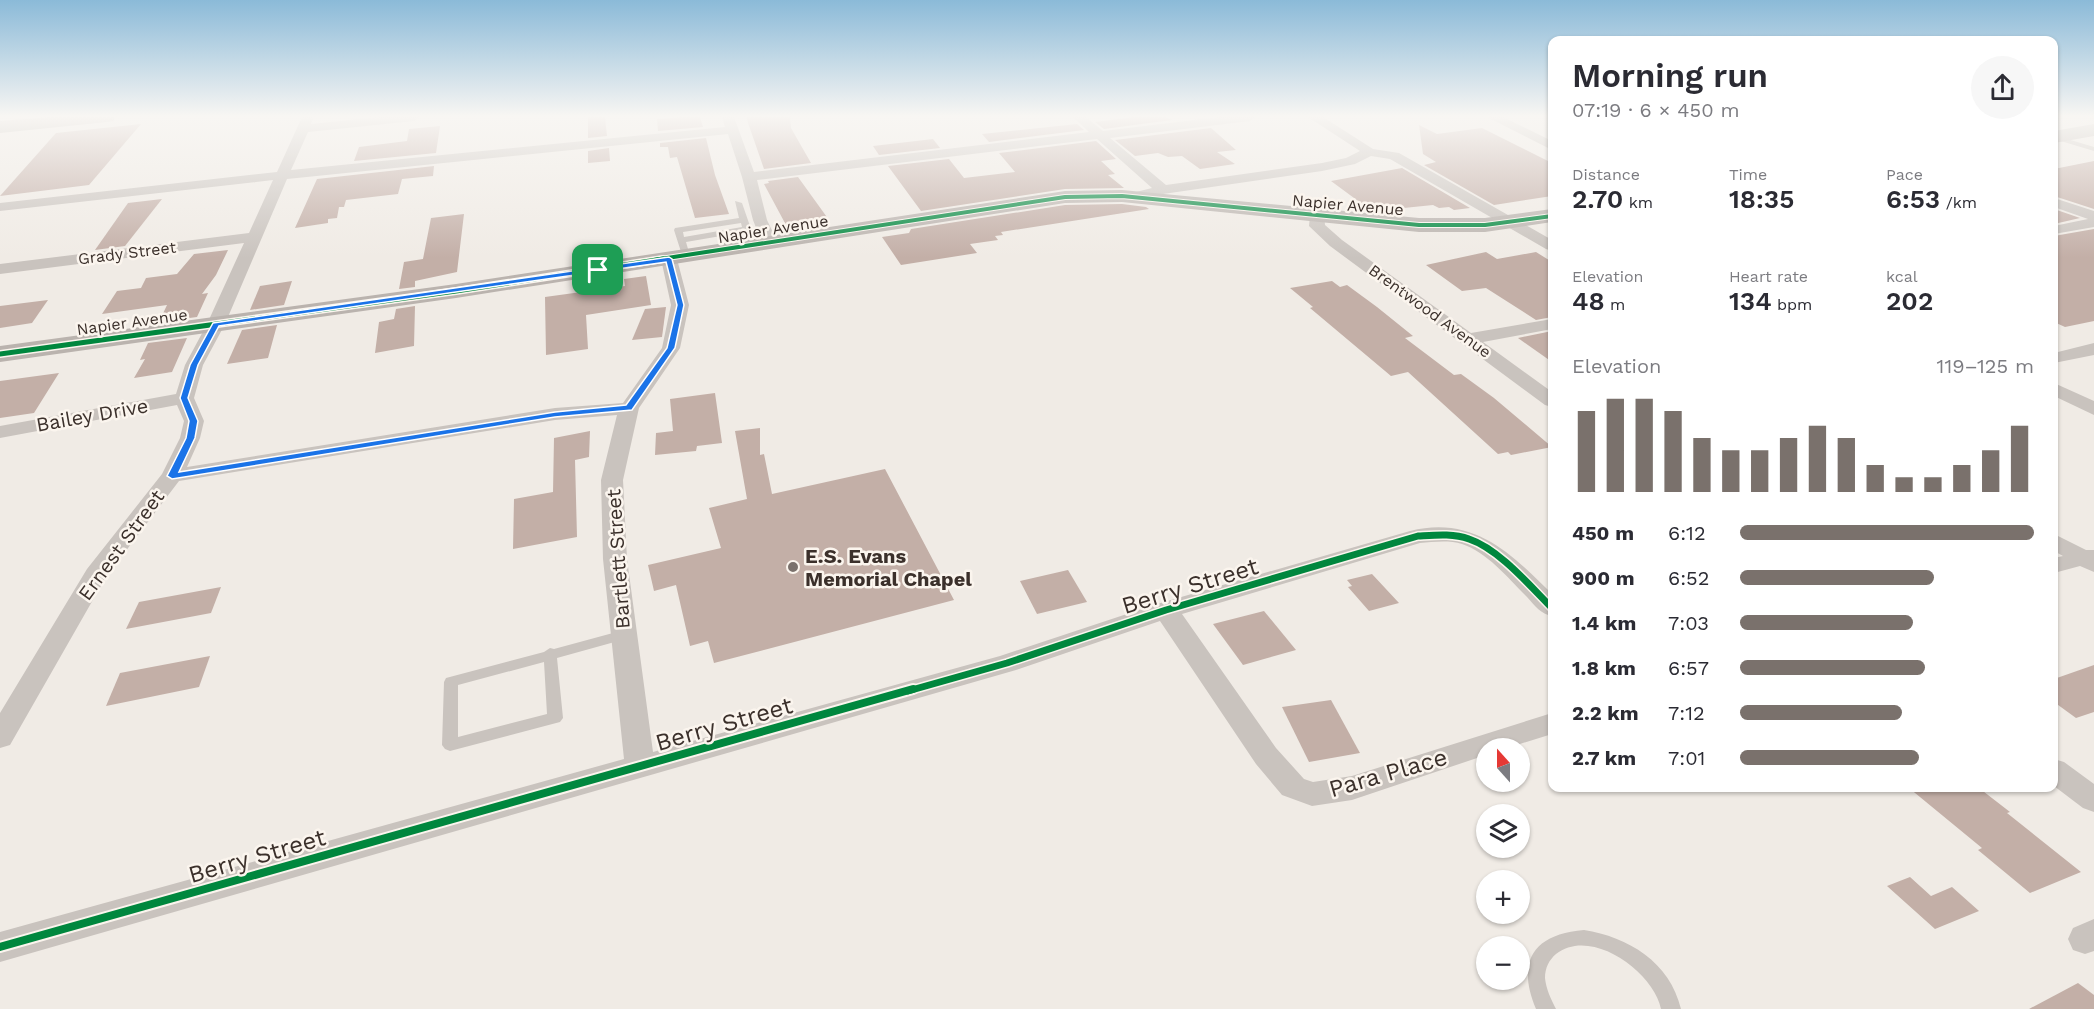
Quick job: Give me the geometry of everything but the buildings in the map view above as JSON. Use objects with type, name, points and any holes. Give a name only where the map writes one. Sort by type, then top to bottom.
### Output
[{"type":"street","points":[[184,398],[194,365],[216,324],[288,164]]},
{"type":"street","points":[[0,207],[378,164]]},
{"type":"street","points":[[744,164],[760,220],[770,243]]},
{"type":"street","points":[[748,177],[856,164]]},
{"type":"street","points":[[1133,164],[1163,190]]},
{"type":"street","points":[[1133,197],[1163,190],[1336,164]]},
{"type":"street","points":[[1408,164],[1548,244]]},
{"type":"street","name":"Napier Avenue","points":[[0,354],[216,324],[679,252],[770,243],[1047,199],[1099,195],[1133,197],[1441,226],[1512,222],[1548,217]]},
{"type":"street","points":[[2058,203],[2094,216]]},
{"type":"street","name":"Brentwood Avenue","points":[[1317,215],[1317,226],[1321,230],[1548,398]]},
{"type":"street","points":[[2058,229],[2094,222]]},
{"type":"street","name":"Grady Street","points":[[0,269],[255,237]]},
{"type":"street","name":"Bartlett Street","points":[[639,767],[615,559],[612,480],[629,408],[671,348],[680,305],[679,252]]},
{"type":"street","points":[[1468,339],[1548,325]]},
{"type":"street","points":[[2058,357],[2094,349]]},
{"type":"street","points":[[2058,391],[2094,409]]},
{"type":"street","name":"Bailey Drive","points":[[0,432],[184,398]]},
{"type":"street","name":"Ernest Street","points":[[0,736],[96,574],[172,476],[190,438],[194,421],[184,398]]},
{"type":"street","points":[[172,476],[555,414],[629,408]]},
{"type":"street","name":"Berry Street","points":[[0,946],[1007,663],[1166,610],[1418,536],[1442,534],[1472,540],[1508,565],[1548,604]]},
{"type":"street","points":[[2058,542],[2090,559]]},
{"type":"street","points":[[2058,565],[2090,559]]},
{"type":"street","name":"Para Place","points":[[1166,610],[1266,756],[1293,787],[1312,794],[1352,788],[1548,724]]},
{"type":"street","points":[[2058,773],[2094,800]]},
{"type":"lane","points":[[679,252],[678,230],[744,220],[738,204]]},
{"type":"lane","points":[[550,653],[555,718],[450,745],[451,682],[550,653],[624,635]]},
{"type":"lane","points":[[1546,1009],[1536,985],[1537,964],[1541,955],[1556,943],[1576,937],[1608,943],[1639,960],[1658,980],[1671,1009]]},
{"type":"cycle path","points":[[0,354],[456,291],[1065,197],[1122,196],[1419,225],[1485,225],[1548,217]]},
{"type":"cycle path","points":[[0,947],[1007,663],[1166,610],[1418,536],[1457,536],[1479,543],[1512,569],[1548,604]]},
{"type":"place","name":"E.S. Evans Memorial Chapel","points":[[793,567]]},
{"type":"route","points":[[669,259],[680,305],[671,348],[629,408],[555,414],[172,476],[190,438],[194,421],[184,398],[194,365],[216,324],[598,270],[669,259]]}]
